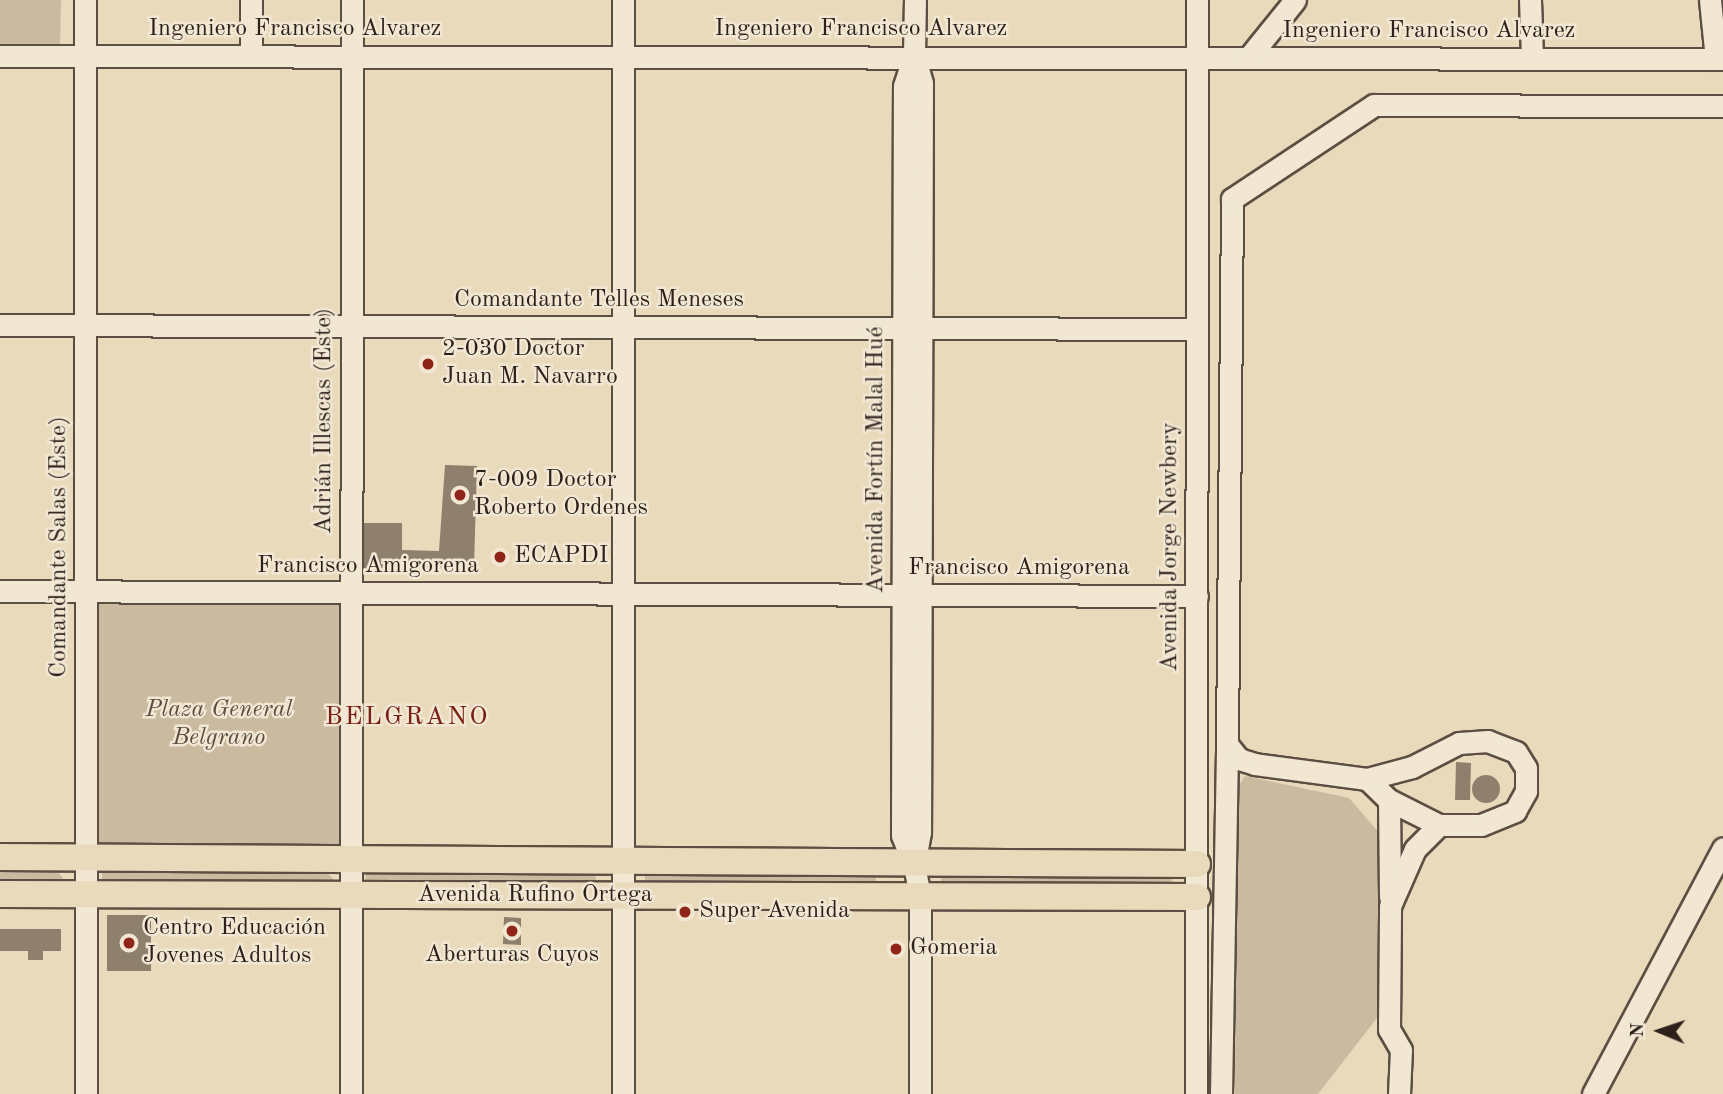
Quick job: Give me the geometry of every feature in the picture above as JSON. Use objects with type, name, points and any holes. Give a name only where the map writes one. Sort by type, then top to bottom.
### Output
[{"type":"main road","name":"Avenida Rufino Ortega","points":[[0,857],[1196,864]]},
{"type":"main road","name":"Avenida Rufino Ortega","points":[[0,894],[1197,897]]},
{"type":"street","name":"Comandante Salas (Este)","points":[[85,0],[86,1094]]},
{"type":"street","points":[[251,0],[251,56]]},
{"type":"street","name":"Adrián Illescas (Este)","points":[[351,1094],[352,0]]},
{"type":"street","points":[[623,0],[623,1094]]},
{"type":"street","name":"Avenida Fortín Malal Hué","points":[[915,0],[914,55],[904,86],[912,328],[912,595],[902,835],[914,864],[920,896],[920,1094]]},
{"type":"street","name":"Avenida Jorge Newbery","points":[[1196,1094],[1197,0]]},
{"type":"street","points":[[1249,57],[1295,0]]},
{"type":"street","points":[[1530,0],[1532,58]]},
{"type":"street","points":[[1710,0],[1720,59]]},
{"type":"street","name":"Ingeniero Francisco Alvarez","points":[[0,56],[914,55],[1720,59]]},
{"type":"street","points":[[1221,1094],[1232,199],[1374,105],[1723,106]]},
{"type":"street","name":"Comandante Telles Meneses","points":[[0,325],[1197,330]]},
{"type":"street","name":"Francisco Amigorena","points":[[0,591],[1197,596]]},
{"type":"street","points":[[1227,744],[1239,759],[1255,764],[1367,779],[1412,767],[1459,743],[1488,741],[1516,752],[1526,768],[1527,791],[1516,811],[1481,825],[1439,825],[1389,800],[1367,779]]},
{"type":"street","points":[[1389,800],[1389,1029],[1401,1050],[1399,1094]]},
{"type":"street","points":[[1390,906],[1415,849],[1439,825]]},
{"type":"street","points":[[1593,1094],[1723,848]]},
{"type":"green space","points":[[0,0],[61,0],[60,46],[0,46]]},
{"type":"green space","name":"Plaza General Belgrano","points":[[86,592],[351,593],[352,858],[87,857]]},
{"type":"green space","points":[[1245,776],[1349,798],[1381,835],[1377,1018],[1318,1094],[1235,1094],[1236,790]]},
{"type":"green space","points":[[0,870],[56,870],[63,878],[60,883],[0,885]]},
{"type":"green space","points":[[326,871],[333,879],[330,884],[102,883],[102,873]]},
{"type":"green space","points":[[366,873],[594,874],[596,879],[594,884],[365,883]]},
{"type":"green space","points":[[645,873],[874,874],[876,880],[873,885],[645,884]]},
{"type":"green space","points":[[941,874],[1170,875],[1172,880],[1169,886],[941,885]]},
{"type":"building","name":"7-009 Doctor Roberto Ordenes","points":[[445,465],[477,466],[474,567],[364,568],[364,523],[402,523],[402,550],[439,551]]},
{"type":"building","points":[[1456,762],[1471,763],[1470,800],[1455,800]]},
{"type":"building","points":[[1486,775],[1496,779],[1500,789],[1496,799],[1486,803],[1476,799],[1472,789],[1476,779]]},
{"type":"building","name":"Centro Educación Jovenes Adultos","points":[[107,915],[151,915],[151,971],[107,971]]},
{"type":"building","name":"Aberturas Cuyos","points":[[504,917],[521,918],[521,945],[503,944]]},
{"type":"building","points":[[0,929],[61,929],[61,951],[43,951],[43,960],[28,960],[28,951],[0,951]]},
{"type":"place","name":"2-030 Doctor Juan M. Navarro","points":[[428,364]]},
{"type":"place","name":"7-009 Doctor Roberto Ordenes","points":[[460,495]]},
{"type":"place","name":"ECAPDI","points":[[500,557]]},
{"type":"place","name":"Super Avenida","points":[[685,912]]},
{"type":"place","name":"Aberturas Cuyos","points":[[512,931]]},
{"type":"place","name":"Centro Educación Jovenes Adultos","points":[[129,943]]},
{"type":"place","name":"Gomeria","points":[[896,949]]},
{"type":"district","name":"BELGRANO","points":[[407,718]]}]
